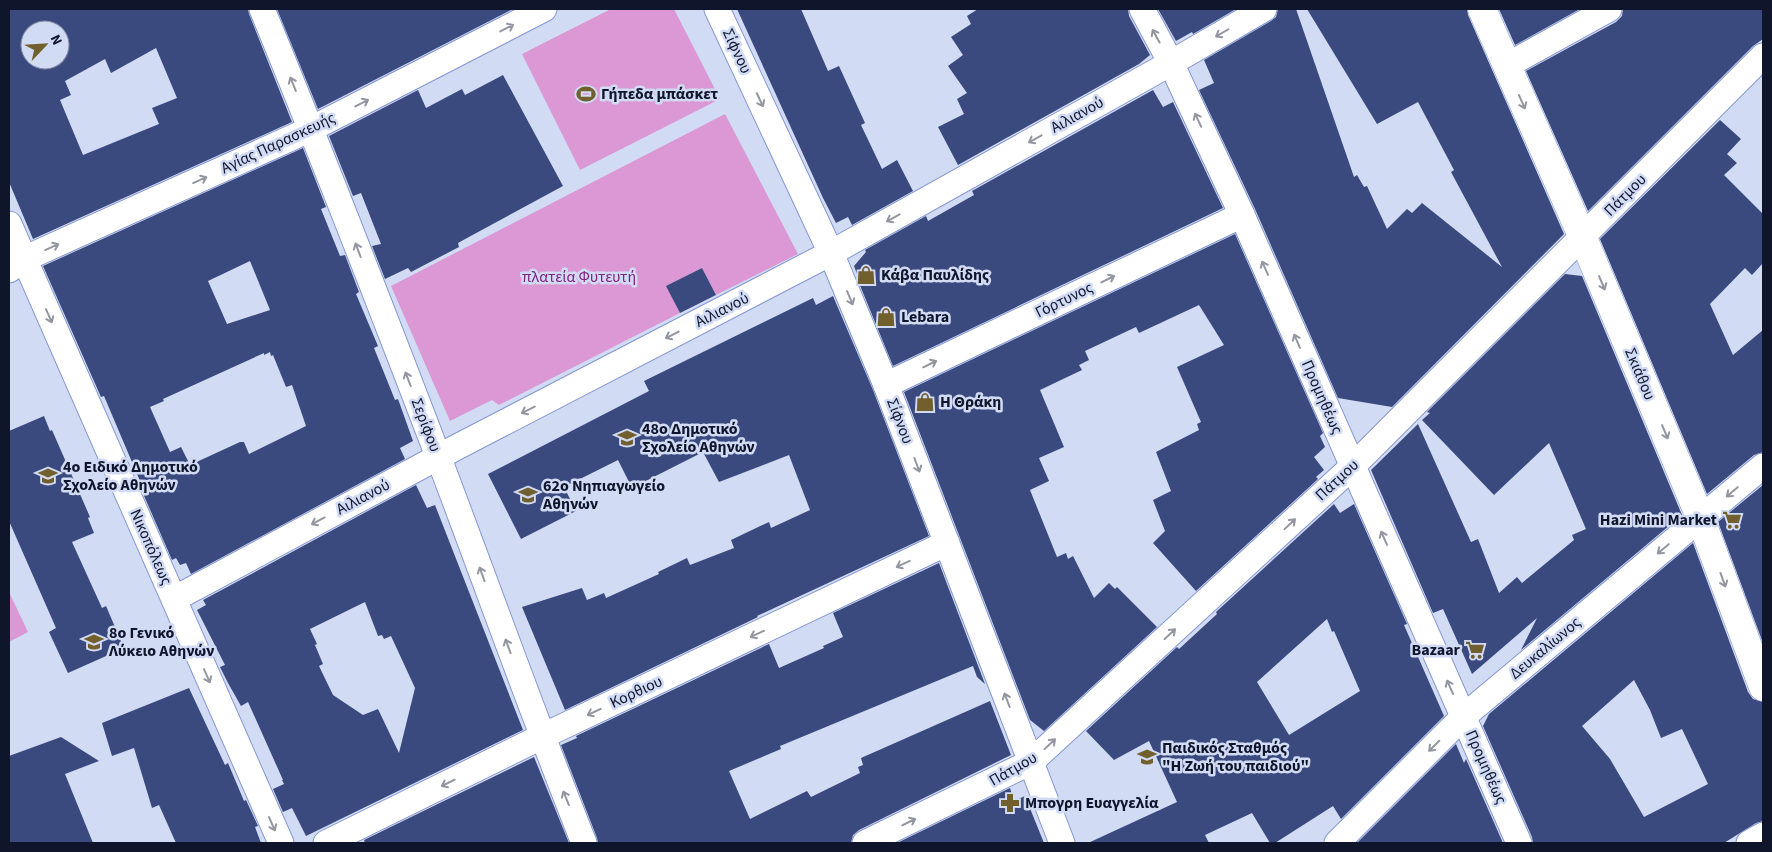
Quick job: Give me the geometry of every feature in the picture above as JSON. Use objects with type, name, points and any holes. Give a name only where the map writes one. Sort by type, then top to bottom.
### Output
[{"type":"street","name":"Σερίφου","points":[[262,9],[311,129],[438,457],[541,737],[584,843]]},
{"type":"street","name":"Αγίας Παρασκευής","points":[[17,264],[311,129],[544,9]]},
{"type":"street","name":"Σίφνου","points":[[717,9],[831,253],[886,385],[1062,843]]},
{"type":"street","name":"Προμηθέως","points":[[1142,9],[1171,63],[1242,215],[1519,843]]},
{"type":"street","name":"Αιλιανού","points":[[174,599],[438,457],[831,253],[1264,9]]},
{"type":"street","name":"Σκιάθου","points":[[1482,9],[1583,238],[1700,518],[1763,687]]},
{"type":"street","points":[[1506,66],[1609,9]]},
{"type":"street","name":"Πάτμου","points":[[865,843],[1031,762],[1352,467],[1763,56]]},
{"type":"street","name":"Γόρτυνος","points":[[886,385],[1242,215]]},
{"type":"street","name":"Νικοπόλεως","points":[[9,224],[17,264],[174,599],[281,843]]},
{"type":"street","name":"Δευκαλίωνος","points":[[1337,843],[1463,717],[1763,466]]},
{"type":"street","name":"Κορθιου","points":[[326,843],[541,737],[947,543]]},
{"type":"street","points":[[1749,843],[1763,835]]},
{"type":"green space","points":[[611,9],[674,9],[720,99],[580,170],[522,54]]},
{"type":"green space","name":"πλατεία Φυτευτή","points":[[725,114],[798,254],[716,295],[702,268],[667,286],[680,313],[499,405],[492,400],[450,421],[391,286]]},
{"type":"green space","points":[[9,592],[28,632],[9,642]]},
{"type":"building","points":[[9,9],[248,9],[292,122],[33,239],[9,182]],"holes":[[[156,48],[177,98],[152,108],[159,124],[83,155],[60,100],[71,95],[65,81],[105,59],[111,73]]]},
{"type":"building","points":[[277,9],[513,9],[318,109]]},
{"type":"building","points":[[737,9],[801,9],[828,71],[839,66],[865,123],[861,125],[882,169],[897,160],[913,191],[852,225],[848,217],[836,223]]},
{"type":"building","points":[[978,9],[1128,9],[1129,16],[1150,55],[1139,64],[958,165],[938,127],[964,114],[957,99],[967,93],[948,66],[963,55],[951,37],[971,24],[967,16]]},
{"type":"building","points":[[1158,9],[1236,9],[1193,34],[1192,32],[1176,41]]},
{"type":"building","points":[[1278,9],[1296,9],[1354,177],[1357,175],[1364,187],[1367,186],[1387,229],[1407,209],[1412,213],[1422,203],[1502,267],[1451,172],[1454,170],[1418,102],[1377,124],[1307,9],[1467,9],[1564,234],[1392,407],[1338,398],[1255,209],[1199,90],[1214,83],[1204,60],[1271,21],[1276,17]]},
{"type":"building","points":[[1499,9],[1580,9],[1515,45]]},
{"type":"building","points":[[1623,9],[1763,9],[1763,39],[1753,46],[1588,211],[1526,71],[1616,22],[1622,16]]},
{"type":"building","points":[[503,75],[563,186],[458,243],[459,247],[411,272],[408,268],[385,279],[372,246],[381,244],[361,193],[353,196],[329,136],[418,90],[426,108],[462,89],[465,95]]},
{"type":"building","points":[[1153,90],[1163,107],[1173,102],[1223,208],[893,366],[859,283],[854,266],[866,252],[865,250],[926,216],[928,221],[974,195],[972,191]]},
{"type":"building","points":[[1720,120],[1741,139],[1727,154],[1737,163],[1724,175],[1763,214],[1763,263],[1752,275],[1745,268],[1710,304],[1733,355],[1763,330],[1763,452],[1754,455],[1707,494],[1600,239]]},
{"type":"building","points":[[303,148],[326,207],[321,209],[340,256],[345,255],[359,292],[356,294],[378,346],[374,348],[395,400],[398,399],[413,441],[400,448],[405,459],[191,574],[186,563],[180,565],[176,558],[172,560],[138,482],[140,481],[104,396],[101,397],[43,266]],"holes":[[[250,261],[270,310],[227,324],[208,281]],[[270,352],[286,387],[292,385],[306,426],[249,454],[244,442],[240,442],[190,465],[181,447],[170,452],[150,407],[164,401],[163,399]]]},
{"type":"building","points":[[1235,234],[1323,433],[1320,436],[1325,447],[1314,457],[1324,470],[1316,477],[1318,479],[1196,591],[1153,543],[1165,531],[1153,500],[1171,491],[1156,452],[1199,430],[1197,424],[1201,422],[1177,367],[1224,345],[1199,305],[1139,333],[1136,327],[1085,351],[1089,360],[1079,365],[1082,370],[1040,390],[1064,447],[1039,458],[1049,481],[1030,490],[1057,557],[1066,553],[1068,559],[1073,556],[1094,598],[1109,583],[1115,589],[1117,587],[1157,627],[1044,731],[1030,720],[904,392]]},
{"type":"building","points":[[702,268],[716,295],[680,313],[666,286]]},
{"type":"building","points":[[1565,274],[1582,276],[1682,515],[1521,650],[1537,618],[1472,674],[1443,609],[1433,613],[1371,470],[1418,424],[1471,542],[1478,539],[1499,593],[1517,577],[1522,583],[1574,540],[1572,535],[1586,529],[1549,443],[1494,495],[1422,420],[1430,413],[1427,412]]},
{"type":"building","points":[[833,296],[873,390],[929,536],[757,616],[565,710],[522,607],[582,588],[587,600],[604,593],[606,598],[659,574],[658,572],[687,558],[690,565],[734,548],[731,540],[769,522],[771,528],[810,510],[789,455],[719,482],[703,452],[632,488],[618,460],[564,487],[576,511],[521,539],[488,474],[649,391],[644,381],[813,298],[816,305]]},
{"type":"building","points":[[44,416],[90,517],[88,518],[94,533],[72,542],[102,608],[106,606],[124,648],[68,673],[49,632],[56,628],[9,521],[9,431]]},
{"type":"building","points":[[416,485],[427,508],[435,505],[523,730],[306,836],[292,808],[283,812],[273,789],[284,784],[283,780],[248,702],[241,706],[220,667],[225,665],[197,610],[206,605],[203,600]],"holes":[[[365,602],[378,636],[382,635],[384,639],[391,636],[415,688],[399,753],[378,709],[363,715],[333,695],[319,666],[323,664],[310,629]]]},
{"type":"building","points":[[1763,485],[1763,643],[1718,522]]},
{"type":"building","points":[[1334,504],[1340,513],[1354,504],[1407,624],[1404,625],[1444,716],[1341,819],[1333,806],[1275,843],[1270,843],[1252,813],[1205,835],[1209,843],[1088,843],[1177,802],[1149,741],[1114,760],[1086,731],[1177,647],[1179,649],[1217,614],[1216,612]],"holes":[[[1327,619],[1332,632],[1334,631],[1360,691],[1289,735],[1257,682]]]},
{"type":"building","points":[[1693,543],[1748,692],[1753,699],[1763,702],[1763,821],[1756,823],[1724,843],[1533,843],[1483,726],[1489,714]],"holes":[[[1634,680],[1650,710],[1661,738],[1682,729],[1708,784],[1644,817],[1610,759],[1582,726]]]},
{"type":"building","points":[[939,563],[985,684],[977,677],[973,666],[780,746],[781,749],[729,771],[750,819],[807,791],[811,797],[860,773],[858,767],[863,765],[861,758],[990,701],[1011,755],[859,830],[853,835],[851,843],[598,843],[561,745],[577,738],[576,736],[769,644],[779,668],[824,648],[823,646],[843,637],[833,613]]},
{"type":"building","points":[[189,688],[225,765],[228,763],[244,801],[246,800],[258,826],[255,827],[261,843],[176,843],[159,805],[152,808],[134,748],[112,756],[102,723]]},
{"type":"building","points":[[61,737],[99,761],[65,774],[93,843],[9,843],[9,756]]},
{"type":"building","points":[[1456,744],[1464,763],[1466,759],[1503,843],[1357,843]]},
{"type":"building","points":[[534,757],[569,843],[365,843],[364,840]]},
{"type":"building","points":[[1010,788],[1014,801],[1025,796],[1044,843],[897,843]]},
{"type":"place","name":"Γήπεδα μπάσκετ","points":[[586,94]]},
{"type":"place","name":"Κάβα Παυλίδης","points":[[866,275]]},
{"type":"place","name":"Lebara","points":[[886,317]]},
{"type":"place","name":"Η Θράκη","points":[[925,402]]},
{"type":"place","name":"48ο Δημοτικό Σχολείο Αθηνών","points":[[627,438]]},
{"type":"place","name":"4ο Ειδικό Δημοτικό Σχολείο Αθηνών","points":[[48,476]]},
{"type":"place","name":"62ο Νηπιαγωγείο Αθηνών","points":[[528,495]]},
{"type":"place","name":"Hazi Mini Market","points":[[1732,520]]},
{"type":"place","name":"8ο Γενικό Λύκειο Αθηνών","points":[[94,642]]},
{"type":"place","name":"Bazaar","points":[[1475,650]]},
{"type":"place","name":"Παιδικός Σταθμός \"Η Ζωή του παιδιού\"","points":[[1147,757]]},
{"type":"place","name":"Μπογρη Ευαγγελία","points":[[1010,803]]}]
